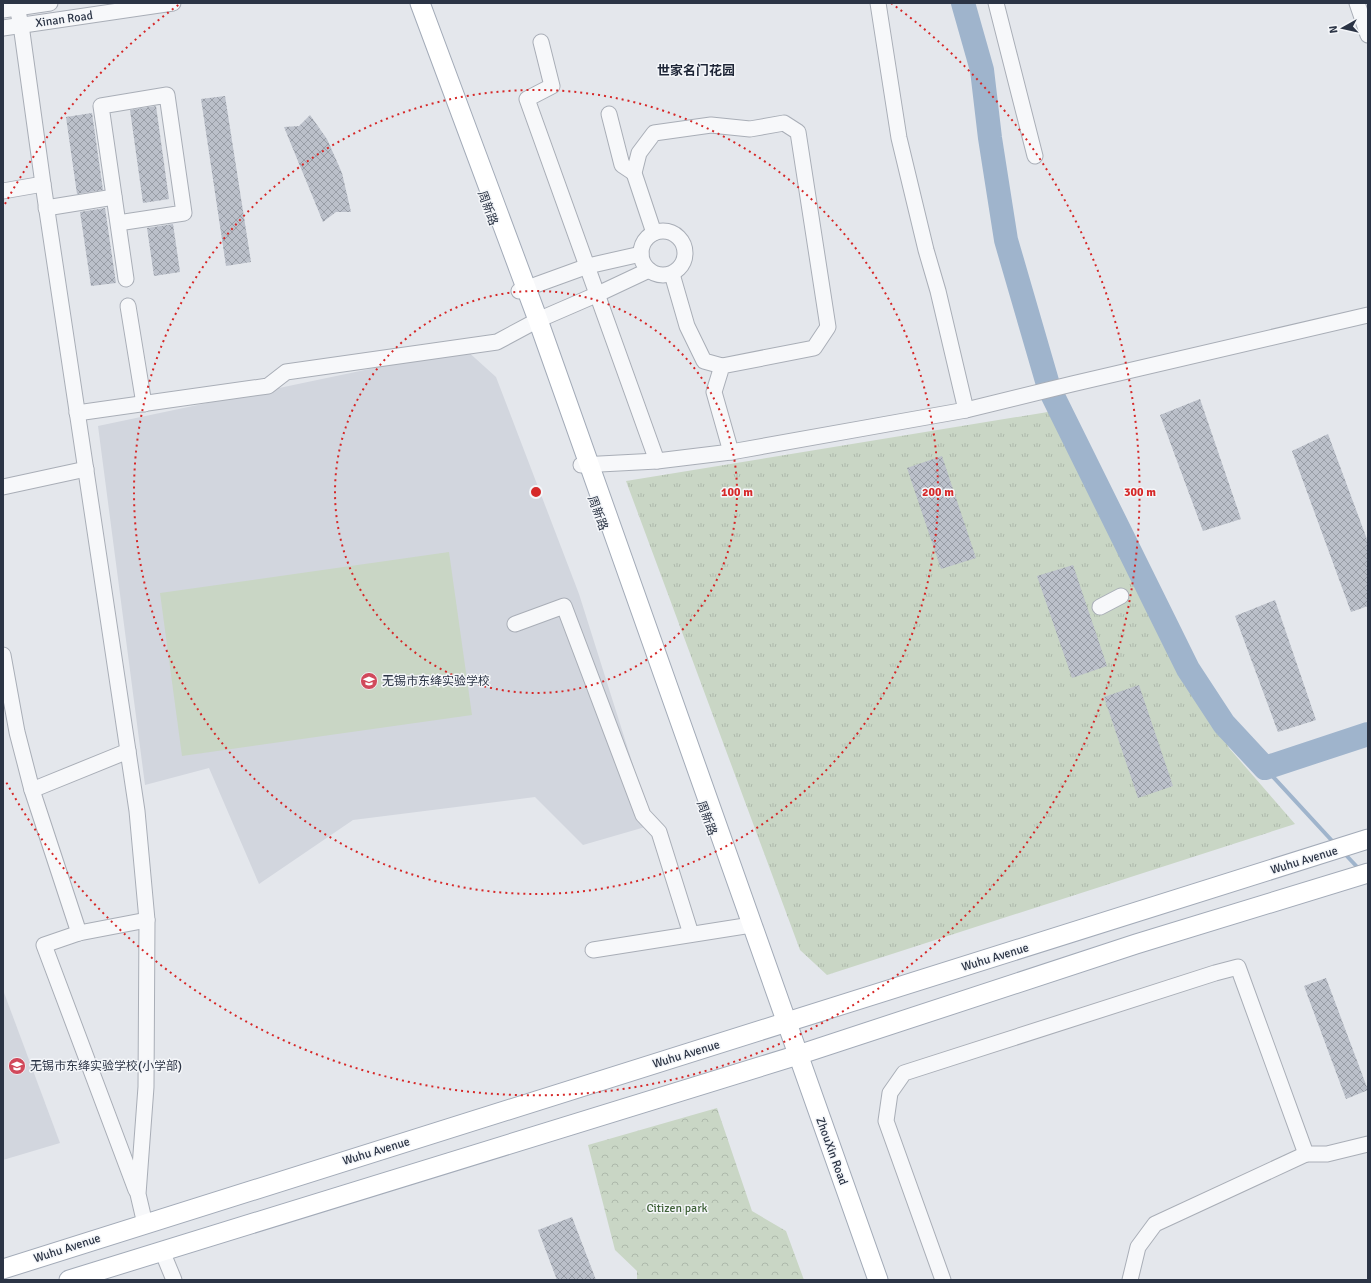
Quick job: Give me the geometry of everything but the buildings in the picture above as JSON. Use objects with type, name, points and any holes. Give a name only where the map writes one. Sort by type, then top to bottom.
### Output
[{"type":"main road","name":"周新路","points":[[412,3],[523,289]]},
{"type":"main road","name":"周新路","points":[[420,3],[523,289],[783,1024]]},
{"type":"main road","name":"周新路","points":[[585,464],[745,926],[783,1024]]},
{"type":"main road","name":"Wuhu Avenue","points":[[3,1269],[1368,839]]},
{"type":"main road","points":[[69,1280],[794,1056],[1136,944],[1368,873]]},
{"type":"main road","name":"ZhouXin Road","points":[[783,1024],[869,1280]]},
{"type":"main road","name":"ZhouXin Road","points":[[794,1056],[878,1280]]},
{"type":"street","name":"Xinan Road","points":[[12,7],[50,3]]},
{"type":"street","name":"Xinan Road","points":[[3,28],[173,3]]},
{"type":"street","points":[[878,3],[899,138],[926,250],[938,291],[966,410]]},
{"type":"street","points":[[996,3],[1035,156]]},
{"type":"street","points":[[1357,3],[1368,35]]},
{"type":"street","points":[[12,7],[20,25],[46,208],[137,811],[147,920],[146,1087],[138,1194]]},
{"type":"street","points":[[541,42],[552,86],[527,99],[657,461]]},
{"type":"street","points":[[118,223],[184,213],[167,95],[100,106],[126,279]]},
{"type":"street","points":[[609,114],[622,165],[634,173]]},
{"type":"street","points":[[654,233],[634,173],[639,153],[654,133],[711,125],[750,129],[784,123],[798,132],[828,327],[814,348],[722,366],[704,362],[686,326],[672,274]]},
{"type":"street","points":[[3,191],[43,184]]},
{"type":"street","points":[[46,208],[114,197]]},
{"type":"street","points":[[660,231],[672,233],[678,237],[684,248],[685,254],[681,266],[672,274],[660,276],[648,270],[642,260],[641,254],[644,242],[648,236],[654,233],[660,231]]},
{"type":"street","points":[[523,289],[588,266],[641,254]]},
{"type":"street","points":[[77,413],[268,386],[286,372],[497,342],[534,322],[648,270]]},
{"type":"street","points":[[128,306],[144,404]]},
{"type":"street","points":[[585,464],[657,461],[731,452],[966,410],[1368,314]]},
{"type":"street","points":[[722,366],[714,392],[731,452]]},
{"type":"street","points":[[3,487],[86,469]]},
{"type":"street","points":[[1100,607],[1121,596]]},
{"type":"street","points":[[515,624],[564,606],[643,815],[659,832],[691,934]]},
{"type":"street","points":[[3,655],[17,732],[32,790],[79,932]]},
{"type":"street","points":[[32,790],[128,751]]},
{"type":"street","points":[[145,1224],[138,1194],[44,945],[79,932],[147,920]]},
{"type":"street","points":[[593,950],[745,926]]},
{"type":"street","points":[[942,1280],[886,1122],[890,1093],[904,1073],[1215,973],[1238,967],[1306,1154]]},
{"type":"street","points":[[1130,1280],[1138,1247],[1155,1224],[1306,1154],[1327,1154],[1368,1144]]},
{"type":"street","points":[[158,1252],[165,1280]]},
{"type":"street","points":[[158,1252],[174,1280]]},
{"type":"shaded area","name":"无锡市东绛实验学校","points":[[465,349],[496,377],[579,594],[652,825],[583,845],[535,797],[353,820],[259,884],[209,768],[145,785],[98,426]]},
{"type":"shaded area","name":"无锡市东绛实验学校(小学部)","points":[[3,990],[60,1143],[3,1160]]},
{"type":"green space","points":[[1060,410],[1229,748],[1295,824],[827,975],[800,950],[626,481]]},
{"type":"green space","points":[[449,552],[472,715],[182,756],[160,593]]},
{"type":"green space","name":"Citizen park","points":[[717,1108],[752,1211],[786,1231],[804,1280],[637,1280],[637,1271],[615,1250],[588,1145]]},
{"type":"waterway","points":[[963,3],[982,70],[990,138],[1006,240],[1049,388],[1188,669],[1224,724],[1265,768],[1368,734]]},
{"type":"waterway","points":[[1265,768],[1335,844]]},
{"type":"waterway","points":[[1344,853],[1360,870]]},
{"type":"place","name":"无锡市东绛实验学校","points":[[369,681]]},
{"type":"place","name":"无锡市东绛实验学校(小学部)","points":[[17,1066]]},
{"type":"district","name":"世家名门花园","points":[[696,70]]}]
